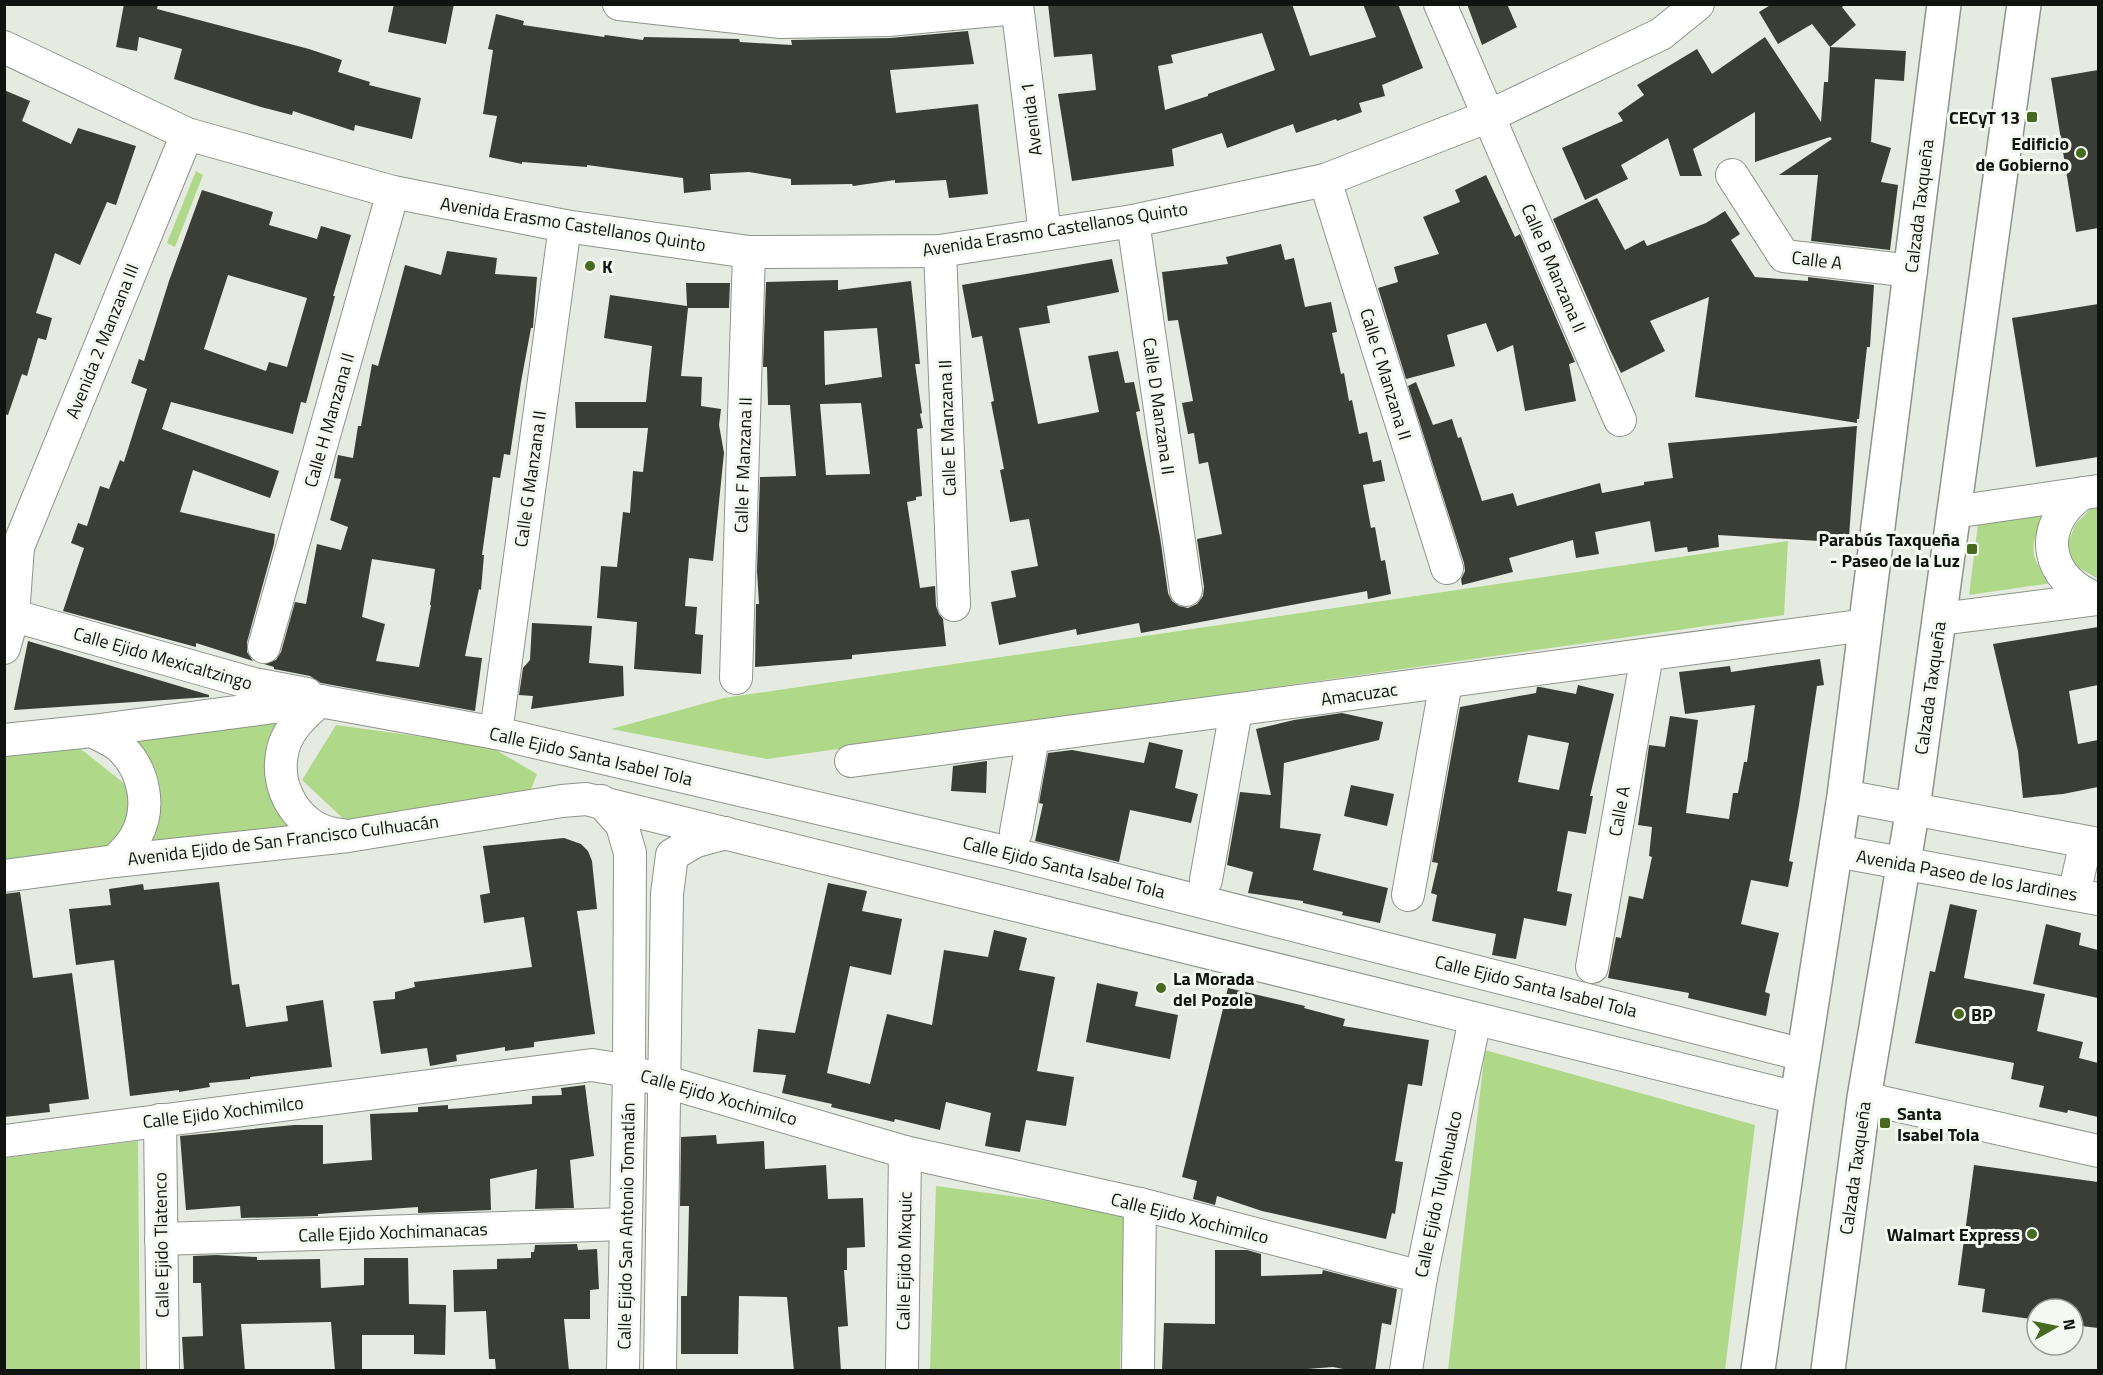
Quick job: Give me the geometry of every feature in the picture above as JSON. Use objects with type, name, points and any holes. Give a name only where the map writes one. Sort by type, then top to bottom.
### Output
[{"type":"main road","name":"Calzada Taxqueña","points":[[1758,1371],[1797,1098],[1845,796],[1944,4]]},
{"type":"main road","name":"Calzada Taxqueña","points":[[1828,1371],[1864,1098],[1905,864],[2024,4]]},
{"type":"street","points":[[619,4],[782,22],[888,20],[1017,6]]},
{"type":"street","name":"Calle B Manzana II","points":[[1440,4],[1620,420]]},
{"type":"street","name":"Avenida Erasmo Castellanos Quinto","points":[[4,47],[187,134],[393,192],[565,226],[749,252],[940,251],[1133,221],[1325,180],[1489,116],[1661,34],[1698,4]]},
{"type":"street","name":"Avenida 1","points":[[1017,6],[1045,234]]},
{"type":"street","name":"Avenida 2 Manzana III","points":[[4,648],[9,614],[11,558],[187,134]]},
{"type":"street","name":"Calle A","points":[[1731,175],[1784,256],[1911,271]]},
{"type":"street","name":"Calle C Manzana II","points":[[1325,180],[1447,568]]},
{"type":"street","name":"Calle H Manzana II","points":[[264,647],[393,192]]},
{"type":"street","name":"Calle D Manzana II","points":[[1133,221],[1186,590]]},
{"type":"street","name":"Calle G Manzana II","points":[[496,733],[565,226]]},
{"type":"street","name":"Calle E Manzana II","points":[[940,251],[954,605]]},
{"type":"street","name":"Calle F Manzana II","points":[[736,678],[749,252]]},
{"type":"street","points":[[1954,512],[2091,492]]},
{"type":"street","points":[[2091,492],[2072,501],[2062,512],[2052,537],[2053,552],[2063,577],[2073,587],[2098,599]]},
{"type":"street","points":[[1940,619],[2098,599]]},
{"type":"street","name":"Calle Ejido Mexicaltzingo","points":[[9,614],[254,684],[316,696],[320,701]]},
{"type":"street","name":"Amacuzac","points":[[850,761],[1866,625]]},
{"type":"street","name":"Calle A","points":[[1592,967],[1647,655]]},
{"type":"street","points":[[1408,895],[1446,682]]},
{"type":"street","points":[[4,740],[92,731],[320,701]]},
{"type":"street","points":[[320,701],[297,723],[289,735],[283,748],[281,776],[292,806],[303,818],[331,834],[348,836]]},
{"type":"street","name":"Calle Ejido Santa Isabel Tola","points":[[320,701],[496,733],[1010,853],[1804,1055]]},
{"type":"street","points":[[1206,880],[1236,710]]},
{"type":"street","points":[[92,731],[119,747],[130,758],[143,787],[144,803],[140,828],[127,849],[115,861]]},
{"type":"street","points":[[1016,832],[1032,737]]},
{"type":"street","points":[[1845,796],[2092,843],[2086,897]]},
{"type":"street","name":"Avenida Ejido de San Francisco Culhuacán","points":[[4,876],[115,861],[348,836],[562,801],[586,799],[601,801]]},
{"type":"street","points":[[601,801],[1797,1098]]},
{"type":"street","name":"Calle Ejido San Antonio Tomatlán","points":[[601,801],[622,825],[630,853],[629,1071],[623,1371]]},
{"type":"street","name":"Calle Ejido San Antonio Tomatlán","points":[[660,1371],[667,894],[672,855],[696,841],[726,833]]},
{"type":"street","name":"Avenida Paseo de los Jardines","points":[[1836,851],[2086,897]]},
{"type":"street","name":"Calle Ejido Tulyehualco","points":[[1406,1371],[1421,1276],[1475,1019]]},
{"type":"street","name":"Calle Ejido Xochimilco","points":[[4,1141],[592,1065],[629,1071],[905,1152],[1140,1204],[1421,1276]]},
{"type":"street","points":[[1864,1098],[2098,1151]]},
{"type":"street","name":"Calle Ejido Tlatenco","points":[[160,1120],[163,1371]]},
{"type":"street","name":"Calle Ejido Mixquic","points":[[902,1371],[905,1152]]},
{"type":"street","points":[[1138,1371],[1140,1204]]},
{"type":"street","name":"Calle Ejido Xochimanacas","points":[[160,1239],[625,1224]]},
{"type":"green space","points":[[196,171],[203,175],[175,247],[167,243]]},
{"type":"green space","points":[[2094,505],[2098,505],[2098,579],[2076,566],[2066,548],[2075,525]]},
{"type":"green space","points":[[2043,516],[2034,544],[2034,552],[2039,566],[2052,583],[1969,595],[1978,524]]},
{"type":"green space","points":[[1788,541],[1784,615],[767,759],[611,729],[724,698]]},
{"type":"green space","points":[[317,715],[286,765],[326,829],[109,845],[86,857],[5,867],[4,741],[62,734],[130,788],[149,783],[85,738]]},
{"type":"green space","points":[[336,725],[489,746],[537,774],[530,792],[350,825],[302,780]]},
{"type":"green space","points":[[1485,1050],[1755,1125],[1725,1370],[1448,1370]]},
{"type":"green space","points":[[138,1141],[140,1370],[5,1370],[5,1158]]},
{"type":"green space","points":[[936,1186],[1124,1211],[1120,1370],[930,1370]]},
{"type":"building","points":[[124,4],[158,4],[157,9],[309,49],[342,60],[338,72],[370,82],[369,85],[421,98],[412,139],[355,125],[354,131],[293,111],[292,115],[261,107],[174,79],[182,49],[139,37],[137,51],[116,47]]},
{"type":"building","points":[[394,4],[454,4],[446,44],[388,32]]},
{"type":"building","points":[[1048,4],[1292,4],[1310,56],[1376,37],[1363,4],[1398,4],[1423,68],[1382,85],[1385,96],[1359,103],[1362,112],[1337,121],[1336,119],[1296,133],[1293,124],[1227,148],[1222,133],[1172,149],[1174,166],[1072,181],[1058,94],[1096,90],[1092,54],[1054,57]],"holes":[[[1262,33],[1275,70],[1165,110],[1158,66],[1173,63],[1171,55]]]},
{"type":"building","points":[[1467,4],[1507,4],[1517,27],[1482,45]]},
{"type":"building","points":[[1772,4],[1846,4],[1842,7],[1856,25],[1830,47],[1812,24],[1778,44],[1759,12]]},
{"type":"building","points":[[496,14],[524,21],[523,25],[604,37],[605,35],[643,40],[644,37],[739,39],[740,42],[792,45],[791,40],[890,38],[968,31],[974,64],[890,70],[896,113],[978,104],[988,194],[949,198],[946,180],[895,183],[895,180],[853,186],[852,184],[791,185],[791,179],[749,172],[710,174],[711,190],[684,193],[683,178],[587,165],[587,167],[522,162],[522,164],[489,157],[497,116],[483,114],[493,50],[488,49]]},
{"type":"building","points":[[1765,37],[1821,122],[1824,82],[1828,82],[1830,47],[1906,51],[1904,81],[1875,79],[1871,142],[1891,148],[1881,182],[1898,185],[1890,250],[1811,241],[1818,175],[1779,175],[1832,139],[1830,137],[1755,162],[1755,112],[1693,149],[1702,176],[1680,176],[1668,138],[1621,165],[1628,179],[1585,200],[1562,148],[1623,121],[1618,113],[1644,95],[1637,85],[1697,49],[1712,74]]},
{"type":"building","name":"Edificio de Gobierno","points":[[2098,70],[2098,228],[2076,232],[2051,78]]},
{"type":"building","points":[[4,90],[30,101],[22,121],[71,144],[78,128],[136,146],[116,205],[107,202],[80,265],[55,253],[36,313],[52,318],[46,340],[38,338],[27,376],[22,374],[8,415],[4,414]]},
{"type":"building","points":[[1486,175],[1515,237],[1520,234],[1575,362],[1569,364],[1576,401],[1525,411],[1513,345],[1497,352],[1486,323],[1447,335],[1455,366],[1406,379],[1378,288],[1398,282],[1394,267],[1439,254],[1423,217],[1460,202],[1455,190]]},
{"type":"building","points":[[202,190],[273,212],[269,225],[317,239],[321,226],[351,235],[306,403],[301,402],[293,434],[171,402],[162,429],[279,471],[270,498],[193,470],[180,512],[275,534],[247,642],[247,652],[253,661],[196,643],[196,647],[63,611],[84,548],[71,543],[78,523],[87,526],[100,486],[109,489],[120,460],[124,462],[147,389],[131,383],[139,359],[144,361],[169,281]],"holes":[[[228,275],[307,298],[287,367],[269,362],[266,371],[204,349]]]},
{"type":"building","points":[[1597,198],[1625,250],[1644,240],[1647,246],[1706,223],[1725,211],[1740,234],[1731,240],[1755,277],[1808,281],[1808,277],[1874,285],[1870,347],[1867,347],[1857,423],[1695,397],[1709,297],[1650,321],[1665,351],[1621,373],[1553,219]]},
{"type":"building","points":[[1281,244],[1285,260],[1294,258],[1305,307],[1331,302],[1337,332],[1332,333],[1341,374],[1344,373],[1349,401],[1352,400],[1359,434],[1367,432],[1373,462],[1381,460],[1385,481],[1363,485],[1371,528],[1375,527],[1381,561],[1385,560],[1391,594],[1368,599],[1367,591],[1141,633],[1139,623],[1077,635],[1076,629],[999,645],[991,602],[1016,597],[1011,571],[1038,566],[1029,519],[1010,522],[1000,470],[1004,469],[991,402],[994,401],[982,336],[972,338],[962,285],[1112,259],[1119,292],[1047,306],[1050,323],[1019,328],[1038,424],[1099,412],[1088,356],[1118,351],[1125,383],[1134,382],[1140,411],[1136,412],[1160,537],[1168,593],[1172,601],[1188,608],[1197,604],[1203,596],[1204,587],[1197,539],[1222,534],[1208,462],[1199,464],[1194,433],[1188,434],[1182,403],[1193,401],[1178,320],[1168,321],[1162,272],[1228,264],[1226,257]]},
{"type":"building","points":[[447,251],[497,258],[495,274],[537,277],[533,328],[531,328],[521,382],[510,455],[504,454],[500,478],[493,477],[482,555],[484,555],[481,590],[479,589],[465,656],[482,658],[475,711],[321,683],[310,676],[274,669],[264,664],[276,660],[281,652],[295,602],[306,604],[317,544],[341,550],[348,527],[330,520],[341,479],[334,478],[338,455],[353,458],[372,364],[378,366],[405,265],[441,275]],"holes":[[[372,559],[435,569],[431,605],[419,667],[376,661],[385,624],[362,617]]]},
{"type":"building","points":[[838,280],[838,290],[911,281],[920,364],[915,364],[923,428],[917,429],[922,496],[907,502],[920,588],[935,586],[936,606],[943,619],[946,646],[852,655],[852,659],[755,667],[756,604],[759,604],[757,571],[760,477],[796,476],[790,405],[768,405],[767,367],[763,367],[766,282]],"holes":[[[877,328],[882,377],[825,385],[824,331]],[[861,403],[870,474],[826,475],[820,404]]]},
{"type":"building","points":[[686,283],[730,283],[729,308],[688,308],[681,376],[702,377],[701,406],[721,409],[719,425],[724,453],[713,561],[689,558],[685,606],[697,607],[695,634],[703,635],[701,674],[634,669],[637,622],[597,618],[601,566],[617,567],[623,512],[630,513],[633,471],[643,472],[648,428],[576,428],[575,402],[646,402],[652,346],[604,338],[610,295],[687,306]]},
{"type":"building","points":[[2098,304],[2098,457],[2036,467],[2012,318]]},
{"type":"building","points":[[1416,382],[1433,425],[1452,419],[1458,438],[1461,437],[1482,501],[1513,493],[1517,506],[1600,483],[1602,493],[1644,485],[1644,482],[1673,478],[1668,443],[1857,426],[1849,537],[1819,536],[1819,541],[1718,535],[1719,547],[1688,552],[1687,547],[1655,552],[1650,521],[1595,532],[1599,554],[1576,558],[1573,540],[1509,558],[1513,572],[1462,585],[1464,563],[1408,386]]},
{"type":"building","points":[[532,623],[592,626],[589,663],[623,666],[624,696],[531,709],[533,696],[519,695],[523,668],[530,660]]},
{"type":"building","points":[[2098,627],[2098,685],[2069,691],[2078,744],[2098,740],[2098,787],[2063,794],[2023,798],[2018,751],[1993,644]]},
{"type":"building","points":[[28,641],[209,695],[209,697],[14,710]]},
{"type":"building","points":[[1820,659],[1824,685],[1817,686],[1789,861],[1793,862],[1788,887],[1751,880],[1741,924],[1779,933],[1765,992],[1770,994],[1766,1016],[1688,998],[1689,993],[1608,978],[1616,937],[1621,938],[1629,896],[1643,899],[1652,857],[1649,856],[1652,827],[1638,825],[1649,745],[1665,747],[1670,716],[1698,720],[1686,813],[1729,819],[1733,793],[1738,793],[1744,762],[1747,762],[1755,705],[1685,714],[1679,672],[1730,666],[1731,672]]},
{"type":"building","points":[[1578,685],[1614,694],[1590,796],[1593,796],[1586,834],[1568,831],[1557,891],[1572,894],[1566,926],[1524,918],[1516,959],[1492,955],[1496,934],[1432,921],[1437,895],[1431,893],[1438,863],[1432,862],[1460,707],[1536,693],[1537,687],[1576,694]],"holes":[[[1528,735],[1569,743],[1559,790],[1518,782]]]},
{"type":"building","points":[[1342,713],[1383,722],[1379,740],[1284,763],[1280,828],[1321,834],[1313,870],[1388,888],[1380,923],[1342,915],[1343,912],[1303,903],[1303,901],[1248,893],[1253,872],[1227,865],[1240,792],[1271,795],[1256,729],[1294,720]]},
{"type":"building","points":[[1149,742],[1183,750],[1175,788],[1198,794],[1191,823],[1130,810],[1119,862],[1035,841],[1043,804],[1039,803],[1048,753],[1072,750],[1144,763]]},
{"type":"building","points":[[987,761],[986,793],[951,791],[953,766]]},
{"type":"building","points":[[1351,785],[1394,794],[1387,826],[1344,816]]},
{"type":"building","points":[[564,838],[581,844],[588,851],[592,861],[597,909],[577,911],[595,1034],[534,1042],[534,1047],[505,1051],[505,1047],[456,1055],[457,1061],[430,1066],[427,1048],[381,1054],[373,1001],[395,999],[395,992],[415,987],[414,982],[532,967],[524,917],[484,923],[480,895],[490,893],[483,846]]},
{"type":"building","points":[[219,882],[232,985],[239,984],[246,1027],[288,1021],[286,1006],[323,1000],[332,1067],[209,1083],[210,1087],[179,1092],[179,1090],[130,1096],[114,960],[76,965],[69,909],[111,905],[109,889],[143,884],[144,890]]},
{"type":"building","points":[[828,883],[867,891],[862,911],[902,919],[891,975],[850,966],[827,1073],[870,1084],[887,1014],[932,1025],[944,950],[988,957],[994,930],[1027,938],[1019,970],[1055,977],[1037,1071],[1074,1077],[1066,1126],[1026,1120],[1020,1152],[985,1146],[991,1113],[946,1102],[940,1130],[895,1119],[894,1122],[831,1107],[832,1104],[782,1093],[786,1075],[753,1072],[758,1029],[795,1033]]},
{"type":"building","points":[[20,892],[33,978],[72,973],[89,1099],[49,1104],[50,1112],[4,1117],[4,894]]},
{"type":"building","points":[[1950,904],[1977,910],[1964,978],[2045,994],[2037,1031],[2083,1042],[2079,1058],[2098,1063],[2098,1117],[2068,1110],[2067,1113],[2039,1107],[2044,1086],[2011,1079],[2014,1063],[1915,1043],[1930,971],[1935,972]]},
{"type":"building","points":[[2046,924],[2081,933],[2079,945],[2098,950],[2098,998],[2033,984]]},
{"type":"building","points":[[1097,983],[1138,992],[1135,1006],[1178,1015],[1170,1059],[1086,1042]]},
{"type":"building","points":[[1228,988],[1305,1006],[1304,1008],[1345,1019],[1343,1026],[1429,1040],[1422,1086],[1408,1084],[1395,1161],[1403,1162],[1395,1214],[1392,1213],[1386,1239],[1262,1211],[1217,1196],[1215,1205],[1193,1199],[1197,1181],[1182,1177]]},
{"type":"building","points":[[585,1085],[594,1156],[570,1160],[574,1208],[535,1209],[537,1169],[490,1179],[491,1210],[418,1213],[418,1207],[318,1214],[318,1216],[241,1218],[240,1206],[186,1210],[180,1136],[294,1125],[323,1125],[323,1164],[372,1160],[370,1114],[418,1112],[418,1107],[448,1105],[448,1109],[532,1104],[532,1096],[562,1095],[561,1088]]},
{"type":"building","points":[[716,1135],[717,1144],[764,1141],[765,1169],[826,1165],[828,1199],[863,1198],[865,1247],[847,1248],[847,1270],[844,1270],[848,1326],[838,1327],[841,1371],[794,1371],[787,1297],[739,1296],[738,1354],[681,1354],[681,1296],[687,1296],[689,1206],[680,1206],[681,1137]]},
{"type":"building","name":"Walmart Express","points":[[1974,1165],[2098,1182],[2098,1328],[2085,1326],[2085,1297],[2025,1297],[2025,1318],[1982,1312],[1985,1289],[1958,1285]]},
{"type":"building","points":[[577,1244],[578,1250],[597,1249],[599,1289],[590,1290],[590,1319],[564,1319],[569,1371],[496,1371],[495,1359],[489,1359],[486,1311],[454,1312],[453,1270],[497,1269],[497,1259],[531,1258],[535,1245]]},
{"type":"building","points":[[1215,1250],[1247,1250],[1261,1254],[1261,1276],[1322,1274],[1323,1270],[1397,1289],[1391,1325],[1382,1323],[1375,1371],[1353,1371],[1333,1367],[1282,1371],[1162,1371],[1164,1323],[1215,1324]]},
{"type":"building","points":[[193,1256],[257,1257],[257,1260],[320,1259],[321,1288],[364,1285],[364,1258],[408,1258],[409,1304],[446,1305],[445,1355],[414,1354],[414,1335],[362,1335],[362,1371],[335,1371],[331,1322],[241,1324],[245,1371],[184,1371],[182,1337],[203,1336],[201,1283],[193,1283]]},
{"type":"place","name":"CECyT 13","points":[[2032,117]]},
{"type":"place","name":"Edificio de Gobierno","points":[[2081,153]]},
{"type":"place","name":"K","points":[[590,266]]},
{"type":"place","name":"Parabús Taxqueña - Paseo de la Luz","points":[[1972,549]]},
{"type":"place","name":"La Morada del Pozole","points":[[1161,988]]},
{"type":"place","name":"BP","points":[[1959,1014]]},
{"type":"place","name":"Santa Isabel Tola","points":[[1885,1123]]},
{"type":"place","name":"Walmart Express","points":[[2032,1234]]}]
